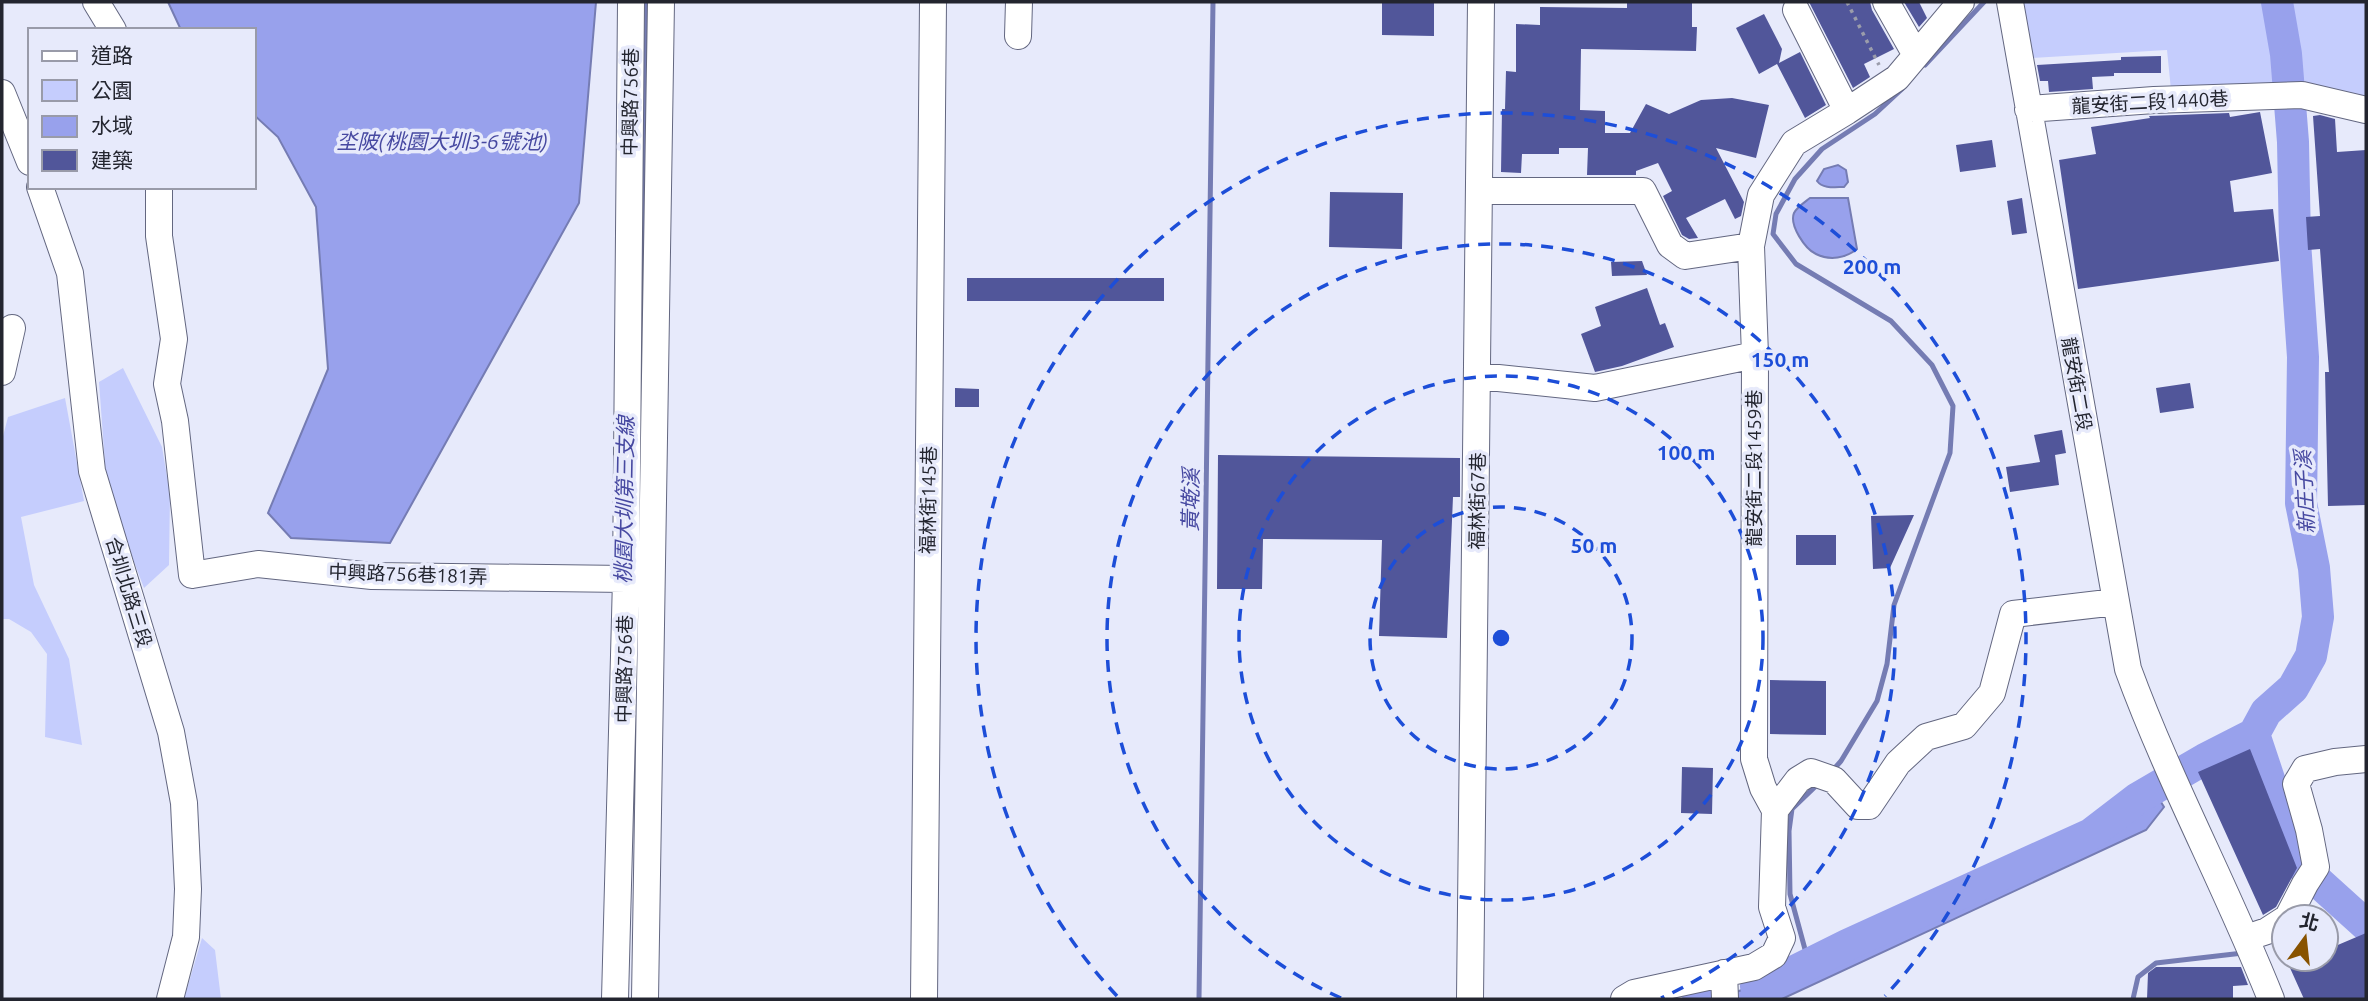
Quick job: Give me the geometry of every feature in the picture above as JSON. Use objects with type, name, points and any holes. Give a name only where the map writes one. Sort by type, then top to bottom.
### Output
[{"type":"street","points":[[96,2],[112,28]]},
{"type":"street","name":"中興路756巷","points":[[615,999],[626,579],[631,2]]},
{"type":"street","points":[[645,999],[660,2]]},
{"type":"street","name":"福林街145巷","points":[[923,999],[933,2]]},
{"type":"street","points":[[1018,36],[1019,2]]},
{"type":"street","name":"福林街67巷","points":[[1471,999],[1481,2]]},
{"type":"street","points":[[1886,2],[1916,55]]},
{"type":"street","name":"龍安街二段1459巷","points":[[1774,810],[1763,788],[1754,759],[1755,355],[1751,246],[1761,195],[1794,143],[1897,78],[1961,2]]},
{"type":"street","name":"龍安街二段","points":[[2010,2],[2128,668],[2166,761],[2250,947]]},
{"type":"street","points":[[1796,10],[1847,111]]},
{"type":"street","points":[[2,93],[28,157]]},
{"type":"street","name":"龍安街二段1440巷","points":[[2028,109],[2154,100],[2302,95],[2366,110]]},
{"type":"street","name":"合圳北路三段","points":[[41,189],[70,273],[92,471],[172,732],[184,803],[188,890],[186,937],[170,999]]},
{"type":"street","name":"中興路756巷181弄","points":[[159,189],[159,236],[174,339],[167,384],[175,421],[192,575],[258,564],[372,576],[626,579]]},
{"type":"street","points":[[1480,191],[1643,191],[1670,245],[1685,256],[1751,246]]},
{"type":"street","points":[[2,372],[12,328]]},
{"type":"street","points":[[1479,376],[1595,388],[1755,355]]},
{"type":"street","points":[[1625,999],[1634,993],[1724,986],[1774,955],[1782,939],[1772,907],[1774,810],[1798,780],[1811,772],[1834,780],[1858,806],[1869,806],[1898,762],[1926,737],[1964,726],[1992,692],[2013,614],[2116,603]]},
{"type":"street","points":[[2294,903],[2310,875],[2309,830],[2296,784],[2305,769],[2366,759]]},
{"type":"street","points":[[2270,929],[2250,947],[2271,999]]},
{"type":"path","points":[[1847,2],[1881,69]]},
{"type":"green space","points":[[2023,2],[2264,2],[2270,14],[2275,84],[2171,90],[2167,50],[2031,58]]},
{"type":"green space","points":[[2290,2],[2366,2],[2366,96],[2296,82]]},
{"type":"green space","points":[[123,368],[162,447],[170,494],[169,565],[144,588],[107,491],[99,382]]},
{"type":"green space","points":[[65,398],[84,501],[21,517],[34,585],[69,659],[82,745],[45,737],[47,654],[31,632],[9,619],[2,619],[2,440],[8,417]]},
{"type":"green space","points":[[202,938],[215,950],[221,999],[184,999]]},
{"type":"water","name":"坔陂(桃園大圳3-6號池)","points":[[168,2],[596,2],[579,203],[390,543],[291,538],[268,513],[328,369],[316,207],[278,137],[256,117],[256,28],[180,28]]},
{"type":"water","points":[[1838,165],[1846,170],[1848,182],[1844,187],[1826,186],[1817,181],[1824,169]]},
{"type":"water","points":[[1810,198],[1848,198],[1857,249],[1848,255],[1832,258],[1816,254],[1807,247],[1796,230],[1793,218],[1797,209]]},
{"type":"water","points":[[2153,789],[2164,807],[2146,830],[1782,999],[1706,999],[1739,991],[1799,969],[2093,841],[2127,820]]},
{"type":"building","points":[[1382,2],[1434,2],[1434,36],[1382,35]]},
{"type":"building","points":[[1627,2],[1692,2],[1692,27],[1697,27],[1696,51],[1581,49],[1580,110],[1605,111],[1605,133],[1630,133],[1646,104],[1669,114],[1701,100],[1732,98],[1769,105],[1756,158],[1716,148],[1744,202],[1741,216],[1735,219],[1725,199],[1686,218],[1698,238],[1689,239],[1682,235],[1663,196],[1672,191],[1658,163],[1636,171],[1636,175],[1587,175],[1588,148],[1559,148],[1559,154],[1522,154],[1521,173],[1501,172],[1502,109],[1505,109],[1506,71],[1516,72],[1516,24],[1540,25],[1540,7],[1627,8]]},
{"type":"building","points":[[1809,2],[1870,2],[1894,49],[1864,64],[1870,77],[1853,88]]},
{"type":"building","points":[[1904,2],[1919,2],[1927,18],[1919,27]]},
{"type":"building","points":[[1764,14],[1782,49],[1779,63],[1800,52],[1826,105],[1805,118],[1777,64],[1759,74],[1736,28]]},
{"type":"building","points":[[2161,56],[2161,73],[2114,73],[2114,76],[2092,77],[2093,89],[2049,92],[2048,81],[2040,81],[2037,65],[2121,60],[2121,57]]},
{"type":"building","points":[[2260,112],[2272,173],[2230,181],[2234,212],[2273,209],[2279,261],[2078,289],[2059,160],[2096,154],[2091,127],[2150,118],[2149,116],[2229,113],[2230,117]]},
{"type":"building","points":[[2313,116],[2335,119],[2337,152],[2366,150],[2366,505],[2328,506],[2325,372],[2329,372],[2320,249],[2308,250],[2306,217],[2320,216]]},
{"type":"building","points":[[1992,140],[1996,167],[1960,172],[1956,145]]},
{"type":"building","points":[[1330,192],[1403,193],[1402,249],[1329,247]]},
{"type":"building","points":[[2022,198],[2027,233],[2012,235],[2007,201]]},
{"type":"building","points":[[1642,261],[1647,275],[1612,276],[1611,262]]},
{"type":"building","points":[[967,278],[1164,278],[1164,301],[967,301]]},
{"type":"building","points":[[1647,288],[1660,325],[1665,323],[1674,347],[1622,366],[1595,372],[1581,334],[1601,326],[1595,307]]},
{"type":"building","points":[[2190,383],[2194,408],[2160,413],[2156,388]]},
{"type":"building","points":[[955,388],[979,389],[979,407],[955,407]]},
{"type":"building","points":[[2062,430],[2066,453],[2055,455],[2059,485],[2010,492],[2006,467],[2040,462],[2034,435]]},
{"type":"building","points":[[1218,455],[1460,458],[1460,497],[1453,497],[1447,638],[1379,636],[1382,540],[1263,539],[1262,589],[1217,589]]},
{"type":"building","points":[[1914,515],[1890,568],[1873,569],[1871,516]]},
{"type":"building","points":[[1796,535],[1836,535],[1836,565],[1796,565]]},
{"type":"building","points":[[1770,680],[1826,681],[1826,735],[1770,734]]},
{"type":"building","points":[[2250,749],[2297,868],[2278,903],[2270,903],[2270,911],[2263,915],[2198,772]]},
{"type":"building","points":[[1682,767],[1713,768],[1712,814],[1681,813]]},
{"type":"building","points":[[2366,933],[2366,999],[2304,999],[2292,973],[2340,973],[2340,944]]},
{"type":"building","points":[[2156,967],[2241,967],[2248,985],[2233,986],[2233,999],[2147,999],[2148,973]]},
{"type":"waterway","name":"桃園大圳第三支線","points":[[643,331],[647,2]]},
{"type":"waterway","name":"黃墘溪","points":[[1199,999],[1213,2]]},
{"type":"waterway","points":[[1925,65],[1984,2]]},
{"type":"waterway","name":"新庄子溪","points":[[2277,2],[2286,54],[2293,142],[2295,242],[2303,357],[2301,503],[2314,568],[2318,617],[2311,656],[2293,688],[2266,712],[2254,734],[2277,803],[2305,870],[2366,925]]},
{"type":"waterway","points":[[1833,770],[1877,701],[1887,664],[1894,605],[1950,453],[1953,406],[1932,365],[1891,321],[1796,264],[1773,234],[1776,214],[1795,179],[1822,149],[1875,114],[1902,89]]},
{"type":"waterway","points":[[1756,986],[1781,978],[1847,945],[2091,834],[2138,798],[2254,734]]},
{"type":"waterway","points":[[1809,964],[1790,894],[1789,831],[1792,809],[1818,784]]},
{"type":"waterway","points":[[2133,999],[2138,977],[2156,963],[2243,953]]},
{"type":"waterway","points":[[1698,999],[1720,995]]}]
